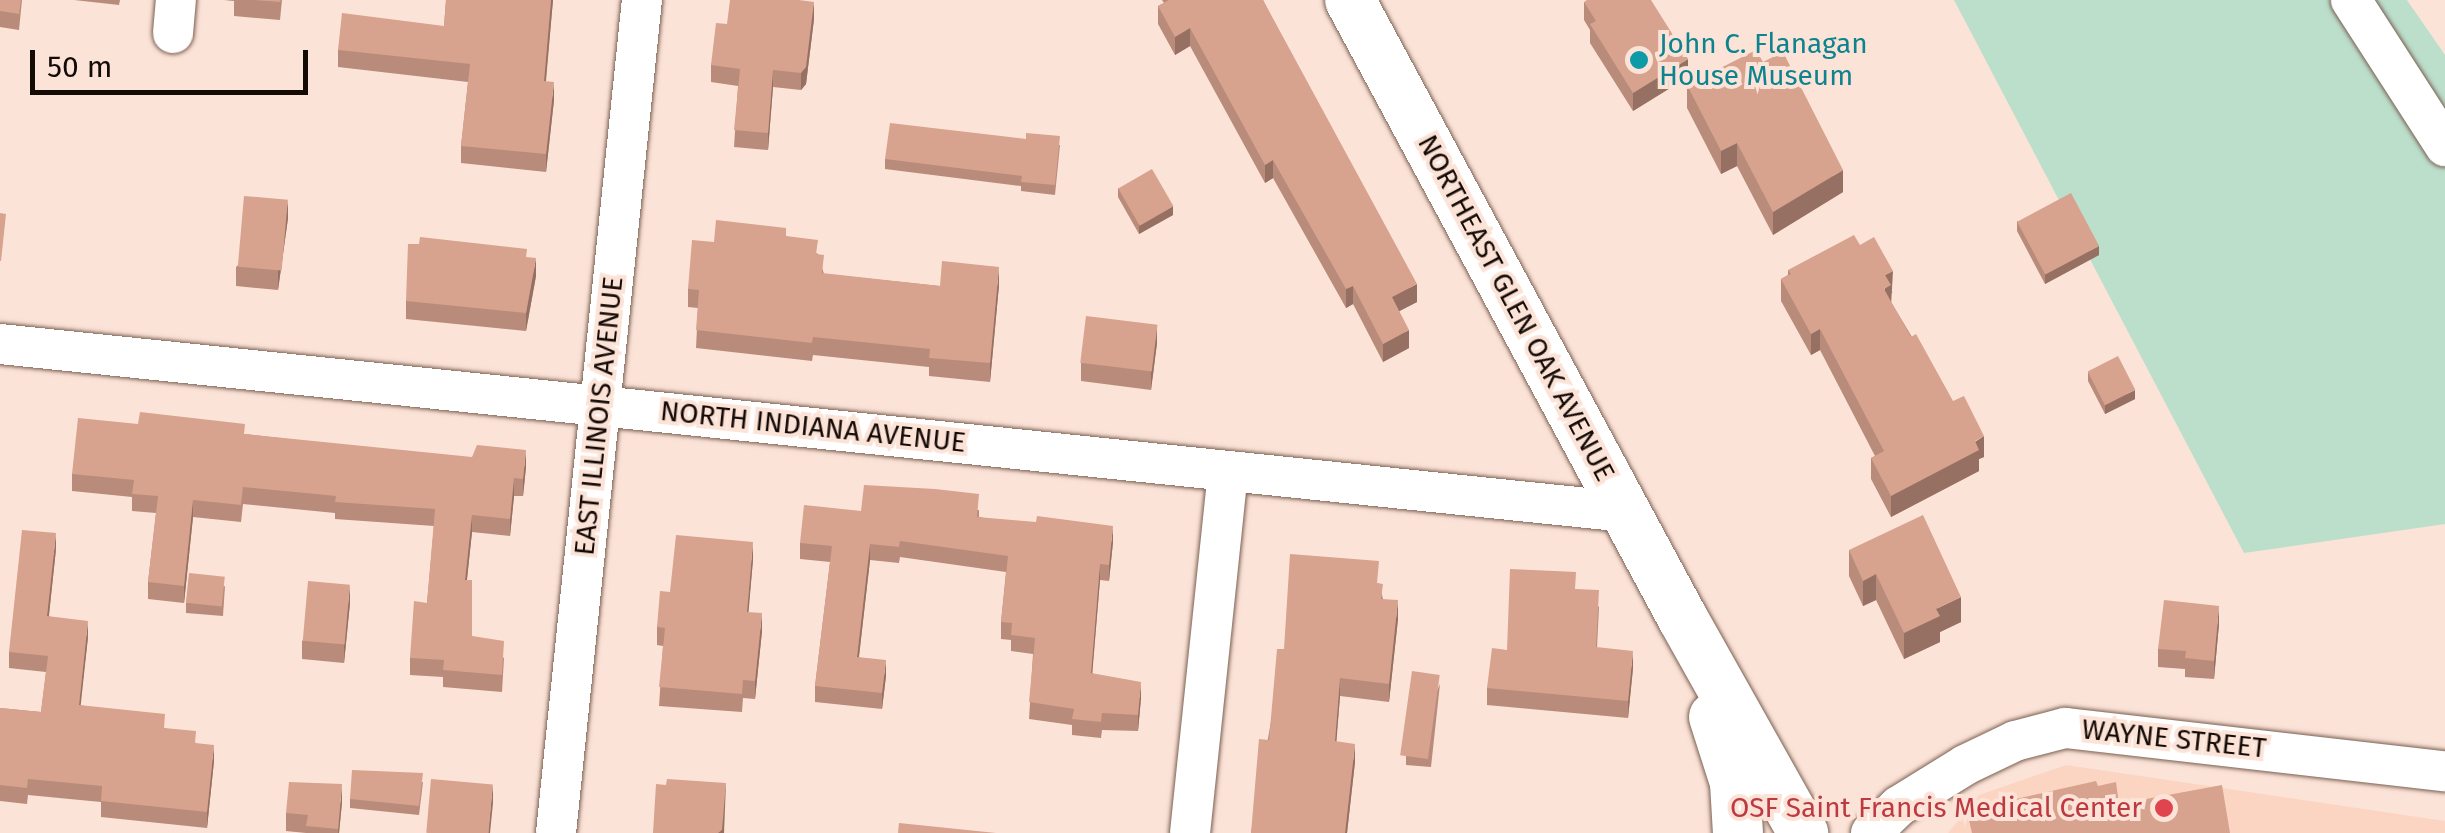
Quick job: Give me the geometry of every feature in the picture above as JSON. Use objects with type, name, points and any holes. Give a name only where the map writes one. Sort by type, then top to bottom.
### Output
[{"type":"street","name":"EAST ILLINOIS AVENUE","points":[[556,833],[642,0]]},
{"type":"street","name":"NORTHEAST GLEN OAK AVENUE","points":[[1350,0],[1682,617],[1803,833]]},
{"type":"street","points":[[2351,0],[2445,146]]},
{"type":"street","name":"NORTH INDIANA AVENUE","points":[[0,344],[1626,512]]},
{"type":"street","points":[[1190,833],[1228,472]]},
{"type":"street","name":"NORTHEAST GLEN OAK AVENUE","points":[[1682,617],[1735,783],[1738,833]]},
{"type":"street","name":"WAYNE STREET","points":[[1871,833],[1899,806],[1965,765],[2016,741],[2065,728],[2445,771]]},
{"type":"shaded area","name":"OSF Saint Francis Medical Center","points":[[2066,765],[2445,821],[2445,833],[1948,833],[1979,795]]},
{"type":"green space","points":[[1954,0],[2407,0],[2445,55],[2445,524],[2244,553]]},
{"type":"building","points":[[0,0],[21,0],[19,14],[0,11]]},
{"type":"building","points":[[446,0],[551,0],[544,81],[554,82],[546,154],[461,146],[470,64],[338,50],[342,13],[444,26]]},
{"type":"building","points":[[730,0],[814,2],[806,67],[801,73],[773,70],[768,133],[734,130],[740,69],[711,65],[716,23],[727,24]]},
{"type":"building","points":[[1169,0],[1263,0],[1417,284],[1392,297],[1409,330],[1383,344],[1353,286],[1346,289],[1273,160],[1265,165],[1190,28],[1175,37],[1158,6]]},
{"type":"building","name":"John C. Flanagan House Museum","points":[[1651,0],[1688,59],[1633,93],[1590,24],[1596,21],[1584,2]]},
{"type":"building","points":[[1756,50],[1763,62],[1783,52],[1843,170],[1773,212],[1737,143],[1721,151],[1687,85]]},
{"type":"building","points":[[890,123],[1026,139],[1026,133],[1060,136],[1055,185],[1021,182],[1022,176],[885,159]]},
{"type":"building","points":[[1152,169],[1174,206],[1140,226],[1118,189]]},
{"type":"building","points":[[2071,193],[2099,246],[2045,275],[2017,222]]},
{"type":"building","points":[[244,196],[288,200],[282,271],[238,267]]},
{"type":"building","points":[[0,213],[6,214],[1,261],[0,261]]},
{"type":"building","points":[[716,220],[786,228],[786,236],[818,240],[816,254],[824,255],[822,273],[940,286],[942,261],[999,267],[990,363],[929,358],[930,349],[813,337],[812,343],[696,330],[699,290],[688,289],[692,240],[714,242]]},
{"type":"building","points":[[1854,235],[1860,245],[1874,237],[1893,271],[1885,275],[1891,285],[1884,289],[1911,337],[1916,334],[1953,401],[1964,396],[1984,436],[1975,441],[1979,450],[1891,496],[1871,458],[1884,451],[1820,329],[1811,334],[1781,279],[1791,274],[1788,270]]},
{"type":"building","points":[[420,237],[527,249],[526,257],[536,258],[526,313],[406,301],[408,244],[419,244]]},
{"type":"building","points":[[1086,316],[1157,325],[1152,371],[1080,363]]},
{"type":"building","points":[[2118,356],[2135,390],[2105,405],[2088,371]]},
{"type":"building","points":[[140,412],[245,424],[244,434],[472,457],[477,445],[526,450],[523,479],[514,478],[510,519],[472,515],[465,580],[472,580],[472,636],[504,641],[502,675],[443,670],[444,660],[410,658],[414,601],[427,603],[435,509],[335,502],[336,496],[243,487],[241,505],[193,500],[184,586],[148,582],[158,496],[132,494],[134,480],[72,474],[78,418],[138,424]]},
{"type":"building","points":[[864,485],[979,494],[977,517],[1036,522],[1037,516],[1113,526],[1109,565],[1100,564],[1091,673],[1141,682],[1138,715],[1102,713],[1101,722],[1072,719],[1074,709],[1029,702],[1035,638],[1011,635],[1012,623],[1001,622],[1008,556],[900,541],[899,547],[870,544],[857,657],[886,660],[882,693],[815,686],[832,546],[800,543],[804,505],[861,511]]},
{"type":"building","points":[[1923,515],[1961,597],[1936,609],[1940,616],[1904,633],[1876,574],[1863,581],[1849,550]]},
{"type":"building","points":[[22,530],[56,533],[47,616],[88,621],[79,705],[165,714],[164,728],[196,731],[195,743],[214,745],[207,812],[101,801],[102,786],[28,779],[27,788],[0,785],[0,708],[41,712],[48,656],[9,652]]},
{"type":"building","points":[[676,535],[753,542],[747,612],[762,613],[755,681],[743,680],[742,694],[659,687],[665,628],[657,627],[660,591],[670,592]]},
{"type":"building","points":[[1290,554],[1379,561],[1377,583],[1383,584],[1381,599],[1398,600],[1389,684],[1340,678],[1335,741],[1355,744],[1345,833],[1251,833],[1259,739],[1269,740],[1277,649],[1284,649]]},
{"type":"building","points":[[1510,569],[1576,572],[1575,589],[1599,590],[1596,647],[1633,651],[1628,701],[1487,688],[1492,648],[1507,650]]},
{"type":"building","points":[[189,573],[225,577],[222,607],[186,603]]},
{"type":"building","points":[[308,581],[350,585],[345,644],[303,641]]},
{"type":"building","points":[[2164,600],[2219,606],[2214,661],[2185,658],[2186,651],[2158,649]]},
{"type":"building","points":[[1412,671],[1440,675],[1428,759],[1400,755]]},
{"type":"building","points":[[352,770],[423,773],[419,806],[350,799]]},
{"type":"building","points":[[431,779],[493,784],[489,833],[426,833]]},
{"type":"building","points":[[667,779],[726,783],[722,830],[653,833],[656,784],[666,785]]},
{"type":"building","points":[[2096,781],[2098,786],[2116,782],[2119,804],[2222,785],[2230,833],[1972,833],[1968,816],[1982,812],[1980,807]]},
{"type":"building","points":[[289,782],[342,784],[338,829],[306,826],[308,815],[286,813]]},
{"type":"building","points":[[899,823],[996,833],[898,833]]},
{"type":"place","name":"John C. Flanagan House Museum","points":[[1639,60]]},
{"type":"place","name":"OSF Saint Francis Medical Center","points":[[2164,808]]}]
